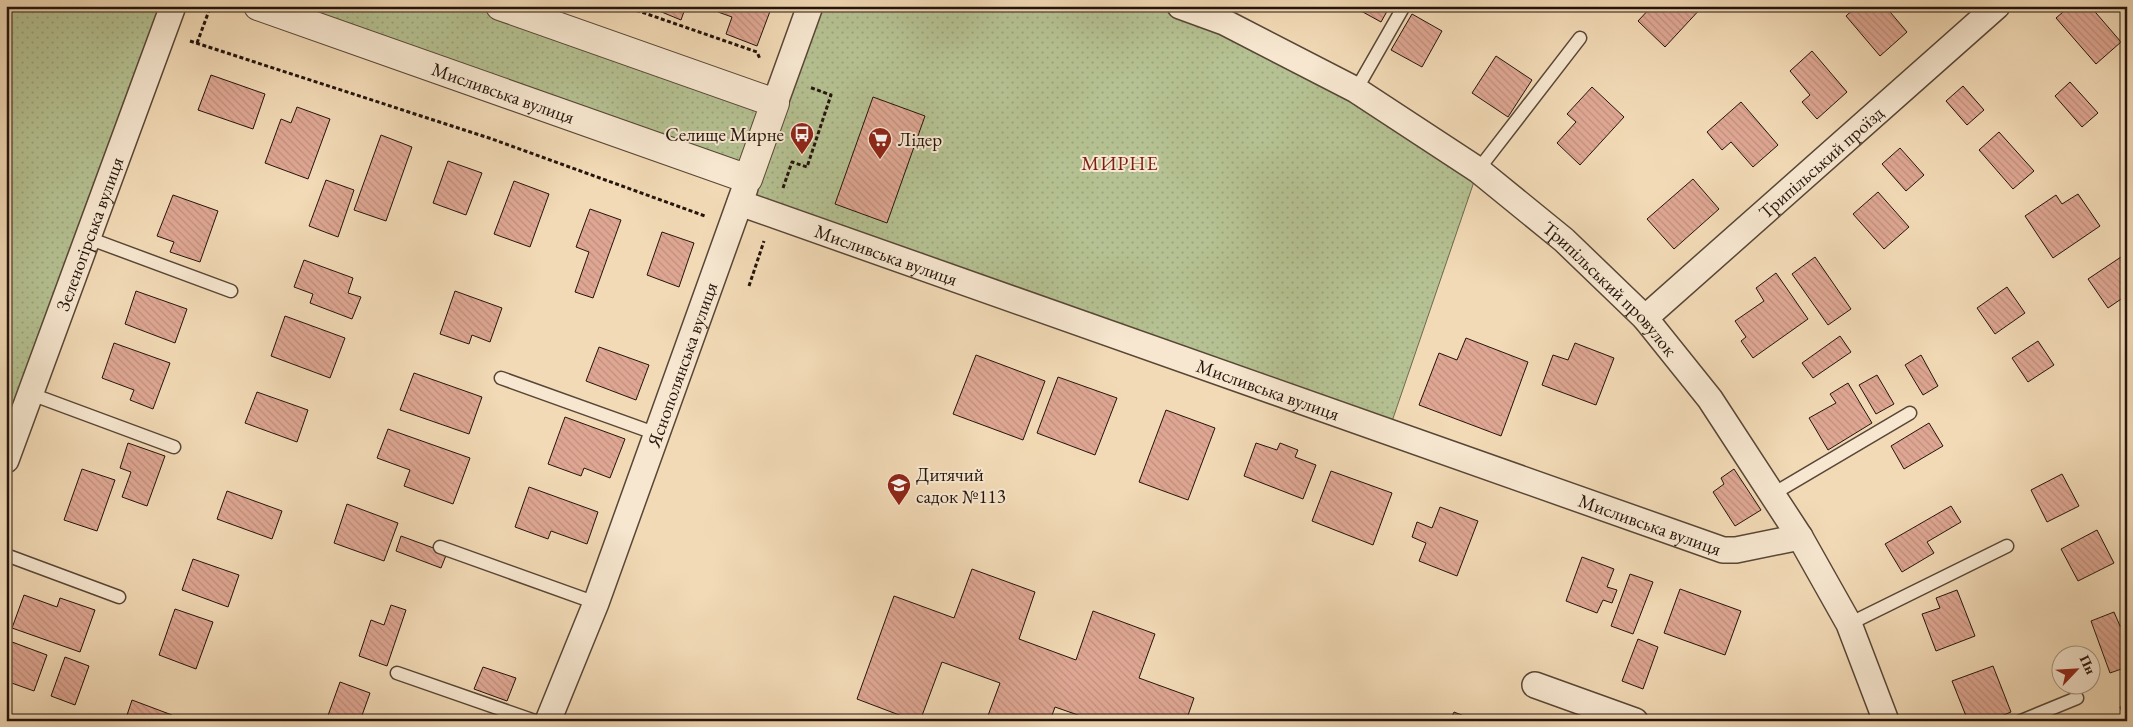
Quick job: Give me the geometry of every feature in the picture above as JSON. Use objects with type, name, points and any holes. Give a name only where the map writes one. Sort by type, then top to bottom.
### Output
[{"type":"street","name":"Зеленогірська вулиця","points":[[6,460],[173,6]]},
{"type":"street","name":"Мисливська вулиця","points":[[258,6],[744,191],[773,215],[1723,550],[1736,550],[1800,536]]},
{"type":"street","points":[[500,6],[775,103]]},
{"type":"street","name":"Яснополянська вулиця","points":[[548,721],[596,603],[810,6]]},
{"type":"street","name":"Трипільський провулок","points":[[1180,6],[1226,18],[1356,90],[1478,170],[1564,240],[1645,318],[1710,399],[1800,536],[1849,624],[1886,721]]},
{"type":"street","name":"Трипільський проїзд","points":[[1645,318],[1997,6]]},
{"type":"street","points":[[1535,685],[1635,721]]},
{"type":"lane","points":[[1356,90],[1404,6]]},
{"type":"lane","points":[[1478,170],[1580,38]]},
{"type":"lane","points":[[88,238],[231,291]]},
{"type":"lane","points":[[501,378],[657,434]]},
{"type":"lane","points":[[31,394],[174,447]]},
{"type":"lane","points":[[1773,494],[1910,414]]},
{"type":"lane","points":[[1849,624],[2007,546]]},
{"type":"lane","points":[[440,547],[596,603]]},
{"type":"lane","points":[[6,555],[119,597]]},
{"type":"lane","points":[[397,673],[536,721]]},
{"type":"lane","points":[[2021,721],[2077,698]]},
{"type":"path","points":[[624,6],[757,52],[764,66]]},
{"type":"path","points":[[197,44],[210,8]]},
{"type":"path","points":[[184,39],[492,139],[708,217]]},
{"type":"path","points":[[749,286],[792,162],[808,168],[831,95],[807,86]]},
{"type":"green space","points":[[6,6],[173,6],[6,460]]},
{"type":"green space","points":[[258,6],[500,6],[775,103],[810,6],[1180,6],[1478,170],[1388,433],[740,203],[748,179]]},
{"type":"building","points":[[647,6],[686,6],[681,20]]},
{"type":"building","points":[[720,6],[772,6],[757,46],[726,34],[732,17],[718,12]]},
{"type":"building","points":[[1352,6],[1390,6],[1381,22]]},
{"type":"building","points":[[1652,6],[1703,6],[1665,47],[1638,21]]},
{"type":"building","points":[[1857,6],[1885,6],[1907,32],[1880,56],[1846,16]]},
{"type":"building","points":[[2070,6],[2090,6],[2121,42],[2096,64],[2056,18]]},
{"type":"building","points":[[1412,14],[1442,31],[1422,67],[1391,50]]},
{"type":"building","points":[[1812,51],[1847,92],[1817,119],[1802,102],[1810,95],[1790,71]]},
{"type":"building","points":[[1496,56],[1532,80],[1508,117],[1472,93]]},
{"type":"building","points":[[211,75],[265,94],[253,129],[198,110]]},
{"type":"building","points":[[2070,82],[2098,113],[2082,127],[2055,96]]},
{"type":"building","points":[[1963,86],[1984,110],[1967,125],[1946,101]]},
{"type":"building","points":[[1592,87],[1624,117],[1580,165],[1557,143],[1576,122],[1567,114]]},
{"type":"building","points":[[873,97],[925,116],[887,223],[835,204]]},
{"type":"building","points":[[1741,102],[1778,145],[1753,167],[1731,142],[1722,150],[1707,132]]},
{"type":"building","points":[[297,107],[330,119],[308,179],[265,163],[281,119],[291,123]]},
{"type":"building","points":[[1999,132],[2034,171],[2013,189],[1979,150]]},
{"type":"building","points":[[381,135],[412,147],[386,221],[354,210]]},
{"type":"building","points":[[1900,148],[1924,175],[1906,191],[1882,164]]},
{"type":"building","points":[[448,161],[482,173],[466,215],[433,203]]},
{"type":"building","points":[[1693,179],[1719,209],[1674,249],[1647,219]]},
{"type":"building","points":[[326,180],[354,190],[338,237],[309,226]]},
{"type":"building","points":[[514,181],[549,194],[530,247],[494,234]]},
{"type":"building","points":[[1878,192],[1909,227],[1884,249],[1853,214]]},
{"type":"building","points":[[2078,194],[2100,226],[2053,258],[2025,216],[2056,195],[2062,204]]},
{"type":"building","points":[[173,195],[218,211],[200,262],[170,252],[174,242],[157,236]]},
{"type":"building","points":[[590,209],[621,220],[593,298],[575,292],[589,252],[576,247]]},
{"type":"building","points":[[662,232],[694,243],[679,287],[647,275]]},
{"type":"building","points":[[2127,253],[2127,295],[2108,308],[2088,279]]},
{"type":"building","points":[[1815,257],[1851,309],[1828,325],[1792,274]]},
{"type":"building","points":[[304,260],[353,278],[348,293],[361,297],[352,319],[310,303],[313,294],[294,287]]},
{"type":"building","points":[[1776,273],[1808,319],[1753,358],[1741,341],[1746,337],[1735,321],[1764,301],[1756,288]]},
{"type":"building","points":[[2007,287],[2025,313],[1995,334],[1977,308]]},
{"type":"building","points":[[136,291],[187,309],[175,343],[125,324]]},
{"type":"building","points":[[455,291],[502,308],[490,342],[472,335],[469,344],[440,334]]},
{"type":"building","points":[[285,316],[345,338],[330,378],[271,356]]},
{"type":"building","points":[[1840,336],[1851,352],[1813,378],[1802,363]]},
{"type":"building","points":[[1466,338],[1528,362],[1501,436],[1419,405],[1439,353],[1457,360]]},
{"type":"building","points":[[2038,341],[2054,365],[2028,382],[2012,358]]},
{"type":"building","points":[[114,343],[170,363],[153,409],[130,400],[134,390],[102,378]]},
{"type":"building","points":[[1575,343],[1614,358],[1596,405],[1542,385],[1553,355],[1568,360]]},
{"type":"building","points":[[599,347],[649,365],[636,400],[586,381]]},
{"type":"building","points":[[976,355],[1045,381],[1023,440],[953,414]]},
{"type":"building","points":[[1921,355],[1938,386],[1923,395],[1905,365]]},
{"type":"building","points":[[414,373],[482,397],[469,434],[400,410]]},
{"type":"building","points":[[1877,375],[1894,404],[1876,414],[1859,385]]},
{"type":"building","points":[[1058,377],[1117,398],[1095,455],[1037,433]]},
{"type":"building","points":[[1848,383],[1872,423],[1828,450],[1809,418],[1836,403],[1830,394]]},
{"type":"building","points":[[257,392],[308,410],[297,442],[245,423]]},
{"type":"building","points":[[1166,410],[1215,428],[1188,500],[1139,482]]},
{"type":"building","points":[[565,417],[625,439],[610,478],[584,468],[581,476],[548,464]]},
{"type":"building","points":[[1929,423],[1943,446],[1904,469],[1891,446]]},
{"type":"building","points":[[388,429],[470,458],[453,504],[404,486],[410,470],[377,458]]},
{"type":"building","points":[[128,443],[165,456],[147,506],[122,497],[131,472],[120,468]]},
{"type":"building","points":[[1256,443],[1277,450],[1280,443],[1298,450],[1295,457],[1316,465],[1303,499],[1244,476]]},
{"type":"building","points":[[82,469],[115,480],[97,531],[64,520]]},
{"type":"building","points":[[1734,469],[1761,510],[1735,526],[1713,492],[1724,484],[1721,478]]},
{"type":"building","points":[[1331,471],[1392,493],[1373,545],[1312,521]]},
{"type":"building","points":[[2062,474],[2079,506],[2047,522],[2031,490]]},
{"type":"building","points":[[529,487],[598,512],[587,544],[551,531],[548,539],[515,527]]},
{"type":"building","points":[[227,491],[282,511],[272,539],[217,519]]},
{"type":"building","points":[[347,504],[398,523],[384,561],[334,543]]},
{"type":"building","points":[[1951,506],[1961,522],[1927,542],[1934,553],[1902,572],[1885,544]]},
{"type":"building","points":[[1440,507],[1478,521],[1457,576],[1419,561],[1426,543],[1412,537],[1417,522],[1432,528]]},
{"type":"building","points":[[2097,530],[2114,563],[2078,581],[2061,549]]},
{"type":"building","points":[[401,536],[447,553],[441,568],[396,551]]},
{"type":"building","points":[[1582,557],[1614,569],[1607,587],[1617,590],[1612,603],[1603,600],[1597,613],[1566,601]]},
{"type":"building","points":[[193,559],[239,575],[228,607],[182,590]]},
{"type":"building","points":[[972,569],[1035,592],[1019,639],[1076,660],[1093,611],[1155,634],[1139,678],[1194,698],[1186,721],[1095,721],[1055,707],[1050,721],[986,721],[1000,683],[942,662],[920,721],[915,721],[857,699],[894,596],[954,618]]},
{"type":"building","points":[[1630,574],[1653,582],[1633,634],[1611,626]]},
{"type":"building","points":[[1680,589],[1741,611],[1725,655],[1664,633]]},
{"type":"building","points":[[1957,590],[1975,636],[1936,651],[1922,614],[1940,608],[1936,598]]},
{"type":"building","points":[[24,595],[57,607],[60,598],[95,610],[80,652],[12,628]]},
{"type":"building","points":[[391,605],[406,610],[387,666],[359,656],[371,620],[384,625]]},
{"type":"building","points":[[175,609],[213,622],[196,669],[159,655]]},
{"type":"building","points":[[2114,612],[2120,626],[2127,623],[2127,667],[2110,673],[2091,621]]},
{"type":"building","points":[[1638,639],[1658,647],[1643,689],[1622,681]]},
{"type":"building","points":[[12,642],[47,655],[34,691],[6,681],[6,659]]},
{"type":"building","points":[[65,657],[89,666],[75,705],[51,696]]},
{"type":"building","points":[[1993,666],[2011,712],[1989,721],[1968,721],[1952,681]]},
{"type":"building","points":[[483,667],[516,678],[507,701],[474,689]]},
{"type":"building","points":[[340,682],[370,693],[360,721],[326,721]]},
{"type":"building","points":[[132,700],[172,715],[170,721],[125,721]]},
{"type":"building","points":[[2127,704],[2127,721],[2125,721],[2120,707]]},
{"type":"building","points":[[1454,712],[1477,721],[1450,721]]},
{"type":"place","name":"Селище Мирне","points":[[802,155]]},
{"type":"place","name":"Лідер","points":[[880,160]]},
{"type":"place","name":"Дитячий садок №113","points":[[899,506]]},
{"type":"district","name":"МИРНЕ","points":[[1120,163]]}]
